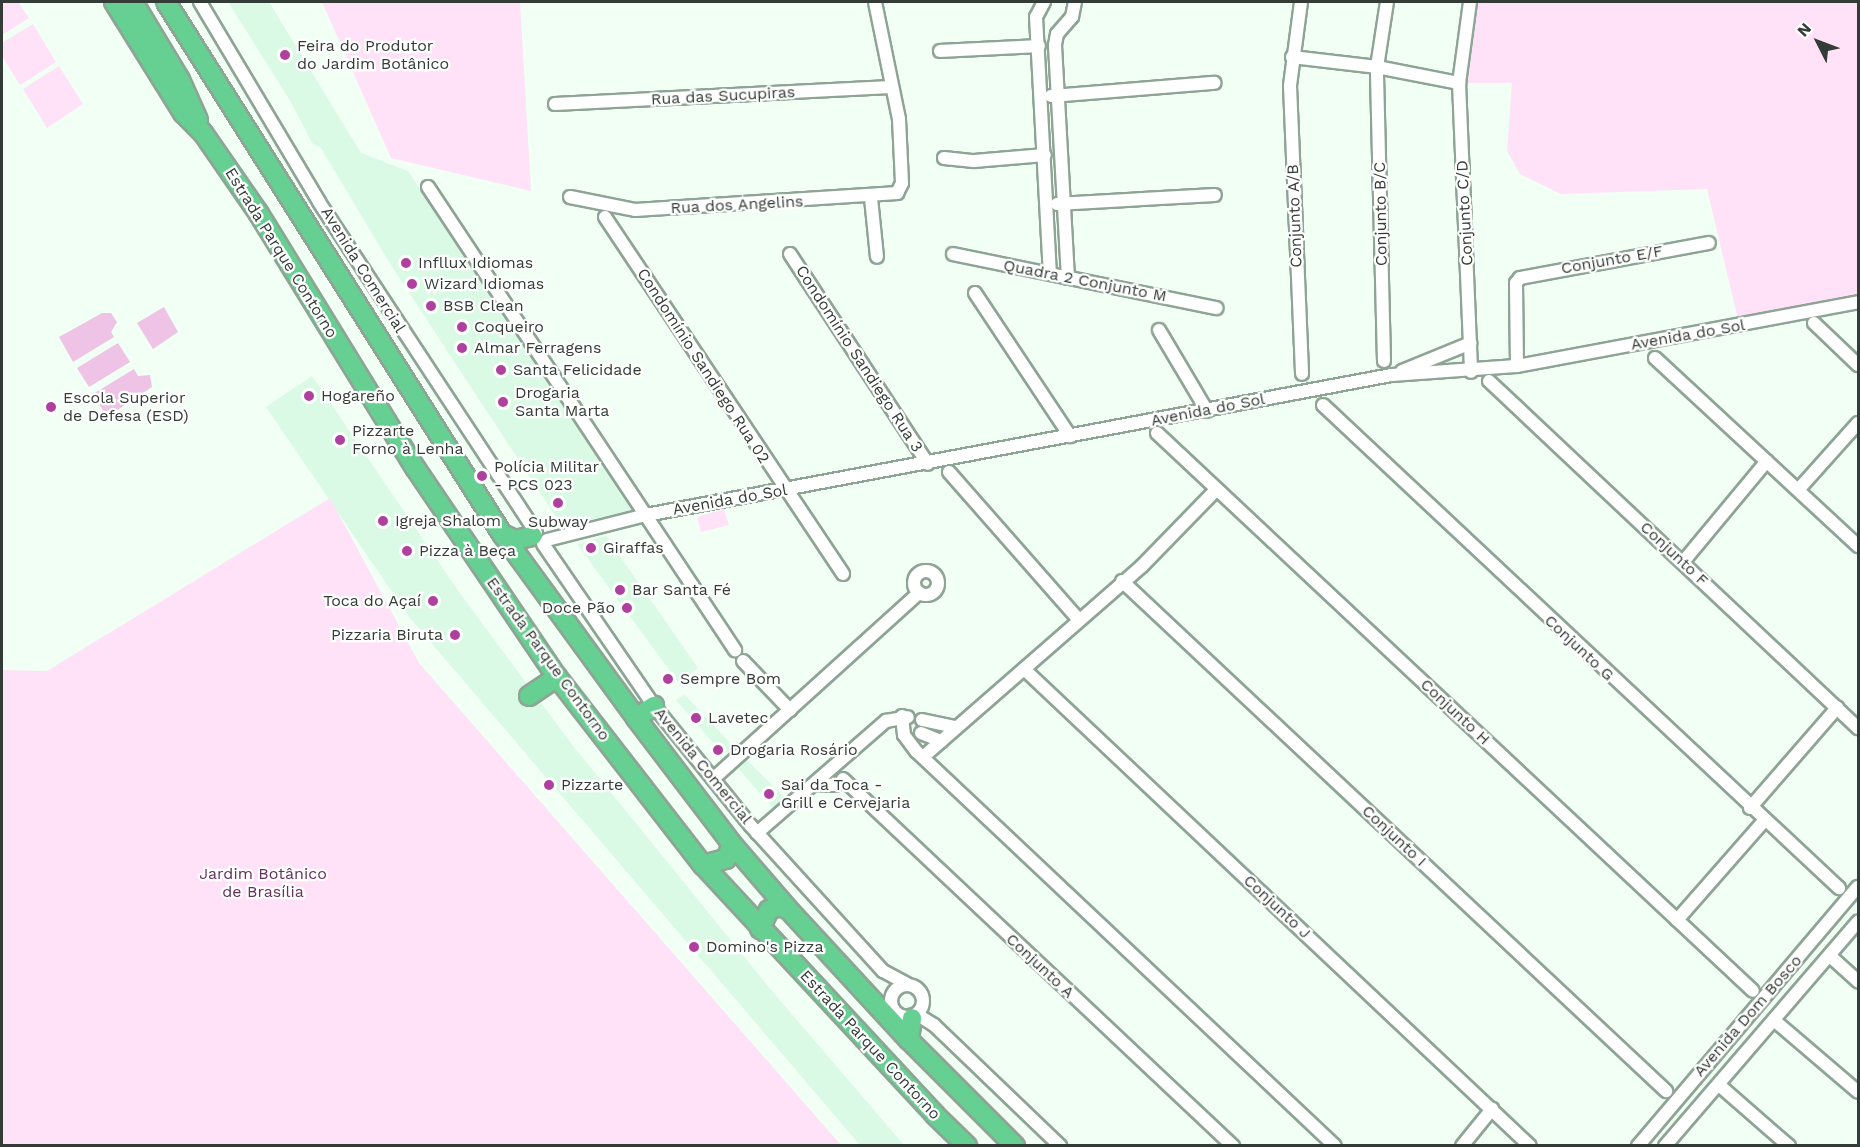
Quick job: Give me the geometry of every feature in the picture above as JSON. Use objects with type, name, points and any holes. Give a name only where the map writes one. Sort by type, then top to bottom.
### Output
[{"type":"highway","name":"Estrada Parque Contorno","points":[[114,2],[183,113],[203,133],[259,214],[416,469],[557,677],[703,865],[760,929],[968,1146]]},
{"type":"highway","points":[[133,2],[180,80],[203,133]]},
{"type":"highway","points":[[153,2],[177,39],[219,86]]},
{"type":"highway","name":"Estrada Parque Contorno","points":[[166,2],[502,534],[636,718],[732,844],[788,909],[909,1040],[1016,1146]]},
{"type":"highway","points":[[502,534],[515,540],[540,538]]},
{"type":"highway","points":[[520,560],[540,538]]},
{"type":"highway","points":[[530,696],[557,677]]},
{"type":"highway","points":[[636,718],[654,706]]},
{"type":"highway","points":[[703,865],[726,859],[732,844]]},
{"type":"highway","points":[[760,929],[769,910],[788,909]]},
{"type":"highway","points":[[867,995],[896,990]]},
{"type":"highway","points":[[909,1040],[918,1013]]},
{"type":"street","name":"Avenida Comercial","points":[[200,2],[326,212],[540,538],[654,706],[757,833],[883,971],[896,990],[896,1009],[918,1013],[934,1025],[1060,1146]]},
{"type":"street","points":[[875,2],[891,87]]},
{"type":"street","points":[[1044,2],[1036,17],[1050,274]]},
{"type":"street","points":[[1068,278],[1055,40],[1072,17],[1075,2]]},
{"type":"street","name":"Conjunto A/B","points":[[1300,2],[1292,57],[1302,374]]},
{"type":"street","name":"Conjunto B/C","points":[[1384,361],[1377,67],[1387,2]]},
{"type":"street","name":"Conjunto C/D","points":[[1470,2],[1459,83],[1468,345],[1471,372]]},
{"type":"street","points":[[940,51],[1039,46]]},
{"type":"street","points":[[1292,57],[1377,67],[1459,83]]},
{"type":"street","points":[[1041,96],[1214,83]]},
{"type":"street","name":"Rua das Sucupiras","points":[[555,104],[891,87]]},
{"type":"street","name":"Rua dos Angelins","points":[[570,197],[635,210],[895,195],[902,187],[899,119],[891,87]]},
{"type":"street","points":[[944,158],[974,161],[1045,155]]},
{"type":"street","points":[[428,187],[735,650]]},
{"type":"street","points":[[1047,204],[1215,195]]},
{"type":"street","points":[[871,198],[877,257]]},
{"type":"street","name":"Condomínio Sandiego Rua 02","points":[[605,217],[843,574]]},
{"type":"street","name":"Conjunto E/F","points":[[1517,366],[1517,280],[1709,243]]},
{"type":"street","name":"Condomínio Sandiego Rua 3","points":[[790,254],[928,464]]},
{"type":"street","name":"Quadra 2 Conjunto M","points":[[953,254],[1217,308]]},
{"type":"street","points":[[975,293],[1070,436]]},
{"type":"street","name":"Avenida do Sol","points":[[540,538],[560,536],[646,515],[928,464],[1391,375],[1471,372],[1517,366],[1858,302]]},
{"type":"street","points":[[1814,323],[1858,365]]},
{"type":"street","points":[[1159,330],[1207,411]]},
{"type":"street","points":[[1391,375],[1468,345]]},
{"type":"street","points":[[1438,373],[1468,345]]},
{"type":"street","points":[[1437,358],[1438,373]]},
{"type":"street","points":[[1655,358],[1858,546]]},
{"type":"street","name":"Conjunto F","points":[[1489,381],[1858,728]]},
{"type":"street","name":"Conjunto G","points":[[1323,405],[1750,808],[1839,888]]},
{"type":"street","points":[[1798,490],[1858,423]]},
{"type":"street","name":"Conjunto H","points":[[1157,433],[1753,991]]},
{"type":"street","points":[[1683,562],[1767,461]]},
{"type":"street","points":[[949,472],[1079,620]]},
{"type":"street","points":[[923,757],[954,727],[1024,669],[1133,571],[1215,486]]},
{"type":"street","name":"Conjunto I","points":[[1122,581],[1666,1091]]},
{"type":"street","points":[[713,779],[919,593]]},
{"type":"street","points":[[743,661],[790,710]]},
{"type":"street","name":"Conjunto J","points":[[1024,669],[1530,1146]]},
{"type":"street","points":[[1750,808],[1837,708]]},
{"type":"street","points":[[922,720],[954,727]]},
{"type":"street","points":[[757,833],[814,784],[839,779],[879,726],[909,725],[941,741]]},
{"type":"street","points":[[909,725],[923,757],[1335,1146]]},
{"type":"street","points":[[814,784],[839,779]]},
{"type":"street","name":"Conjunto A","points":[[839,779],[1233,1146]]},
{"type":"street","points":[[1677,920],[1764,821]]},
{"type":"street","name":"Avenida Dom Bosco","points":[[1638,1146],[1858,887]]},
{"type":"street","points":[[1665,1146],[1858,922]]},
{"type":"street","points":[[1830,956],[1858,981]]},
{"type":"street","name":"Avenida Comercial","points":[[896,990],[920,994],[918,1013]]},
{"type":"street","points":[[1774,1020],[1858,1092]]},
{"type":"street","points":[[1719,1085],[1789,1146]]},
{"type":"street","points":[[1462,1146],[1492,1109]]},
{"type":"shaded area","points":[[228,2],[269,2],[361,153],[408,171],[632,511],[562,526],[389,262],[321,148],[312,143],[291,102]]},
{"type":"shaded area","points":[[164,307],[178,332],[153,349],[137,323]]},
{"type":"shaded area","points":[[102,313],[111,313],[117,322],[111,332],[114,337],[73,362],[59,337]]},
{"type":"shaded area","points":[[118,343],[130,362],[89,387],[77,368]]},
{"type":"shaded area","points":[[134,369],[138,376],[150,375],[152,387],[107,417],[93,394]]},
{"type":"shaded area","points":[[312,376],[459,592],[570,742],[772,991],[904,1145],[860,1145],[410,618],[266,407]]},
{"type":"shaded area","points":[[606,536],[698,668],[678,682],[577,544]]},
{"type":"shaded area","points":[[685,695],[734,747],[724,755],[676,700]]},
{"type":"shaded area","points":[[746,759],[786,799],[774,809],[737,767]]},
{"type":"green space","points":[[2,2],[18,2],[29,18],[2,35]]},
{"type":"green space","points":[[322,2],[520,2],[531,191],[391,158]]},
{"type":"green space","points":[[1473,2],[1858,2],[1858,298],[1738,319],[1707,189],[1561,194],[1520,174],[1507,151],[1512,83],[1465,83]]},
{"type":"green space","points":[[33,24],[56,62],[20,85],[2,56],[2,43]]},
{"type":"green space","points":[[59,66],[83,104],[47,128],[23,89]]},
{"type":"green space","name":"Jardim Botânico de Brasília","points":[[330,498],[419,663],[841,1145],[2,1145],[2,670],[47,671]]},
{"type":"green space","points":[[724,509],[729,525],[701,532],[697,517]]},
{"type":"place","name":"Feira do Produtor do Jardim Botânico","points":[[285,55]]},
{"type":"place","name":"Infllux Idiomas","points":[[406,263]]},
{"type":"place","name":"Wizard Idiomas","points":[[412,284]]},
{"type":"place","name":"BSB Clean","points":[[431,306]]},
{"type":"place","name":"Coqueiro","points":[[462,327]]},
{"type":"place","name":"Almar Ferragens","points":[[462,348]]},
{"type":"place","name":"Santa Felicidade","points":[[501,370]]},
{"type":"place","name":"Hogareño","points":[[309,396]]},
{"type":"place","name":"Drogaria Santa Marta","points":[[503,402]]},
{"type":"place","name":"Escola Superior de Defesa (ESD)","points":[[51,407]]},
{"type":"place","name":"Pizzarte Forno à Lenha","points":[[340,440]]},
{"type":"place","name":"Polícia Militar - PCS 023","points":[[482,476]]},
{"type":"place","name":"Subway","points":[[558,503]]},
{"type":"place","name":"Igreja Shalom","points":[[383,521]]},
{"type":"place","name":"Giraffas","points":[[591,548]]},
{"type":"place","name":"Pizza à Beça","points":[[407,551]]},
{"type":"place","name":"Bar Santa Fé","points":[[620,590]]},
{"type":"place","name":"Toca do Açaí","points":[[433,601]]},
{"type":"place","name":"Doce Pão","points":[[627,608]]},
{"type":"place","name":"Pizzaria Biruta","points":[[455,635]]},
{"type":"place","name":"Sempre Bom","points":[[668,679]]},
{"type":"place","name":"Lavetec","points":[[696,718]]},
{"type":"place","name":"Drogaria Rosário","points":[[718,750]]},
{"type":"place","name":"Pizzarte","points":[[549,785]]},
{"type":"place","name":"Sai da Toca - Grill e Cervejaria","points":[[769,794]]},
{"type":"place","name":"Domino's Pizza","points":[[694,947]]}]
